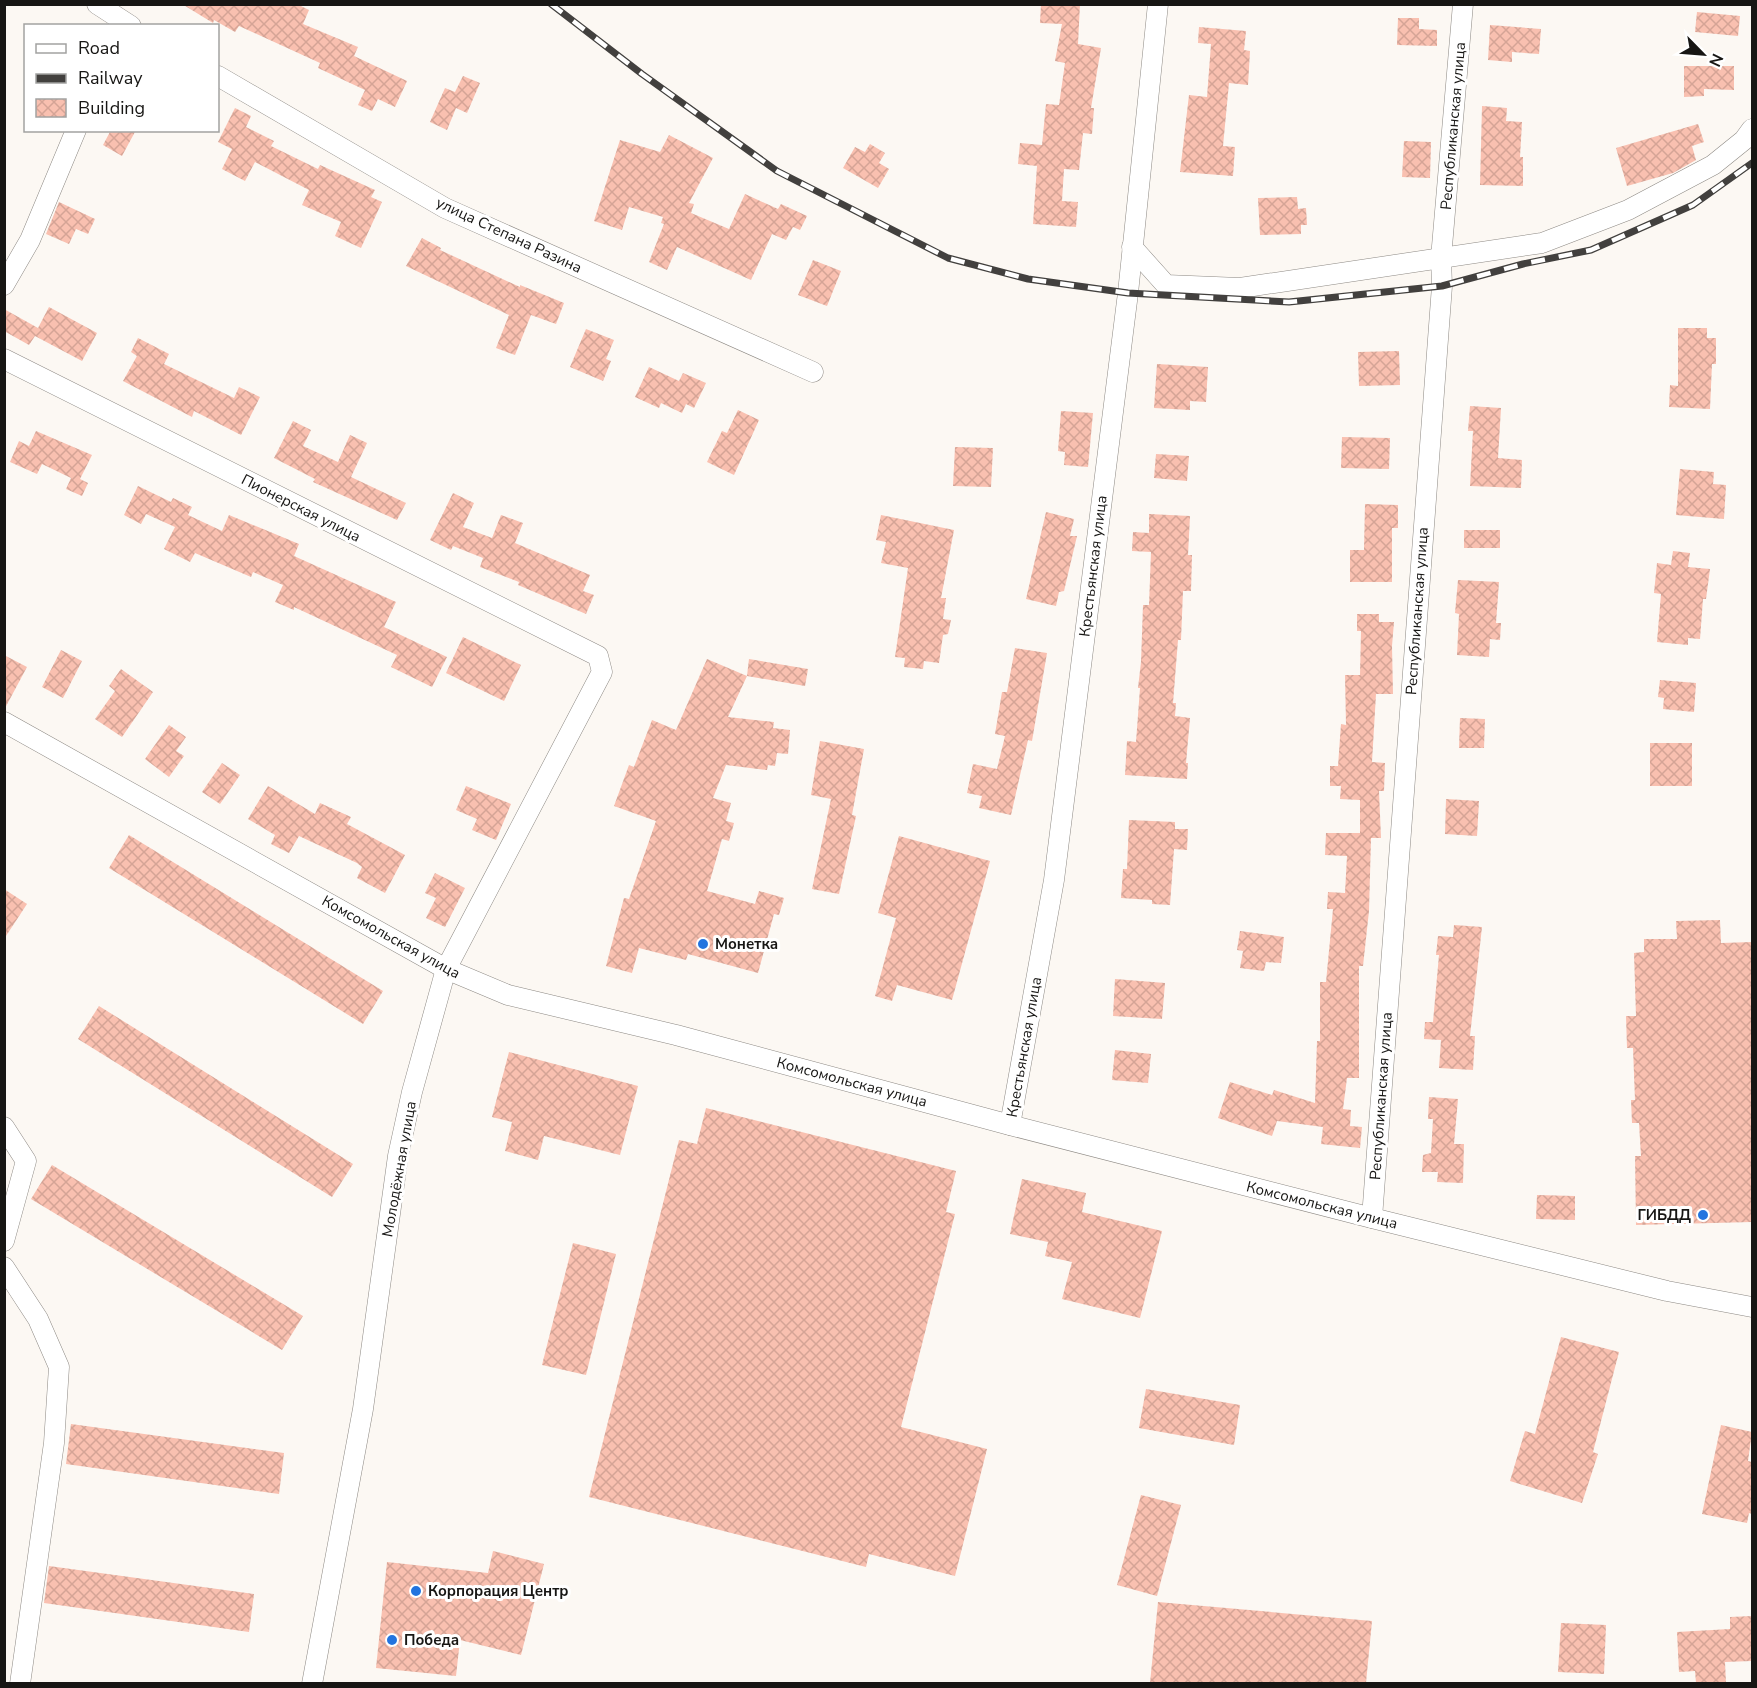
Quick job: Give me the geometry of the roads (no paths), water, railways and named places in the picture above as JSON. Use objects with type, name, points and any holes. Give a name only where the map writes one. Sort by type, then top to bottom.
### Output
[{"type":"street","points":[[97,4],[125,24]]},
{"type":"street","name":"Крестьянская улица","points":[[1010,1125],[1054,880],[1132,247],[1158,4]]},
{"type":"street","name":"Республиканская улица","points":[[1372,1218],[1442,286],[1441,258],[1463,4]]},
{"type":"street","name":"улица Степана Разина","points":[[219,77],[445,208],[813,372]]},
{"type":"street","points":[[1132,247],[1166,285],[1240,288],[1542,243],[1628,210],[1713,165],[1744,141],[1752,129]]},
{"type":"street","points":[[4,285],[30,240],[75,132]]},
{"type":"street","name":"Пионерская улица","points":[[4,360],[598,656]]},
{"type":"street","name":"Молодёжная улица","points":[[312,1683],[363,1408],[398,1156],[412,1092],[446,969],[602,672],[598,656]]},
{"type":"street","name":"Комсомольская улица","points":[[4,722],[446,969],[508,996],[675,1035],[1010,1125],[1372,1218],[1667,1291],[1752,1307]]},
{"type":"street","points":[[4,1127],[26,1161],[11,1223],[4,1241]]},
{"type":"street","points":[[4,1267],[38,1319],[59,1367],[54,1443],[20,1683]]},
{"type":"railway","points":[[551,4],[642,74],[777,171],[948,258],[1028,279],[1128,293],[1289,302],[1442,286],[1523,264],[1591,250],[1693,205],[1752,163]]},
{"type":"place","name":"Монетка","points":[[703,944]]},
{"type":"place","name":"ГИБДД","points":[[1703,1215]]},
{"type":"place","name":"Корпорация Центр","points":[[416,1591]]},
{"type":"place","name":"Победа","points":[[392,1640]]}]
